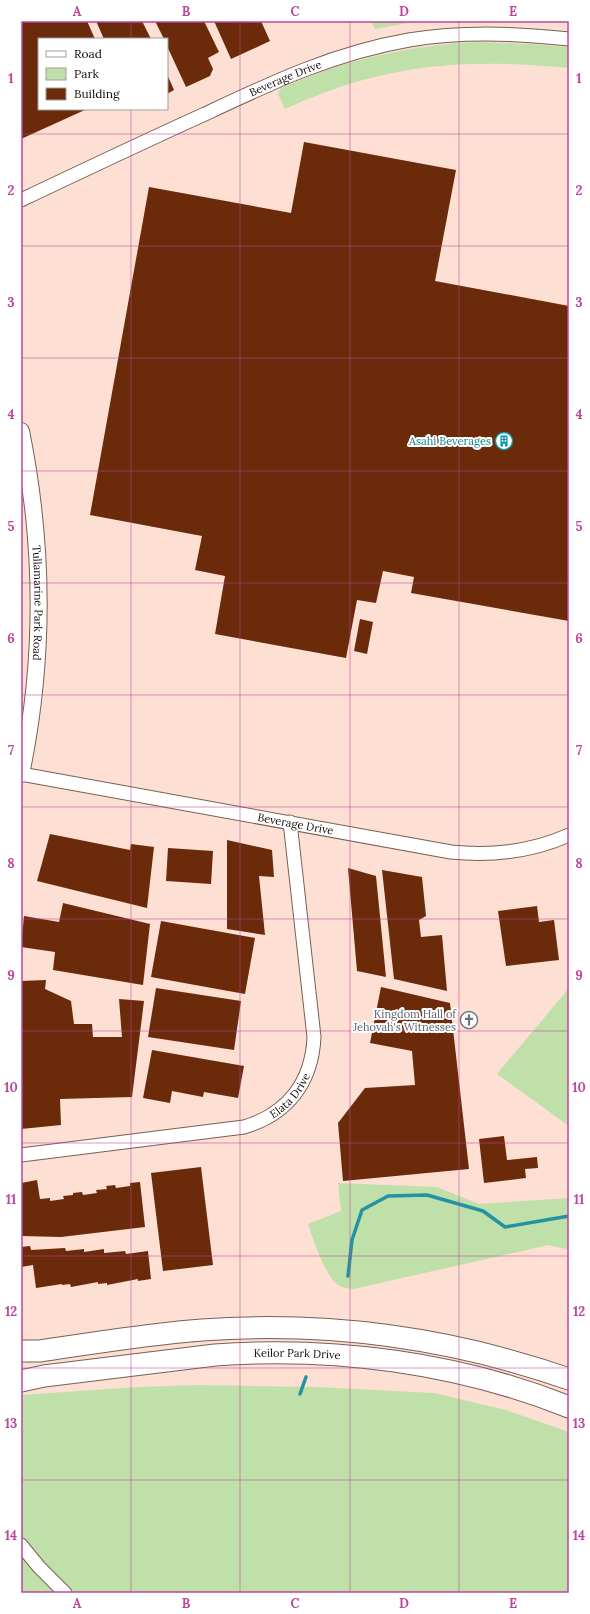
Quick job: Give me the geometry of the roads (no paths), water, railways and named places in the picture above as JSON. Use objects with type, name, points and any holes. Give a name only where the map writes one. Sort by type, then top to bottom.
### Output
[{"type":"main road","points":[[21,1351],[40,1351],[202,1330],[252,1328],[318,1329],[387,1335],[456,1347],[488,1354],[569,1379]]},
{"type":"main road","name":"Keilor Park Drive","points":[[21,1381],[44,1376],[215,1355],[242,1353],[350,1356],[440,1369],[514,1388],[569,1407]]},
{"type":"street","name":"Beverage Drive","points":[[21,200],[272,82],[341,56],[410,40],[444,35],[498,33],[569,38]]},
{"type":"street","name":"Tullamarine Park Road","points":[[21,431],[34,518],[40,612],[34,706],[21,774]]},
{"type":"street","name":"Beverage Drive","points":[[21,774],[451,852],[470,854],[510,852],[545,844],[569,835]]},
{"type":"street","name":"Elata Drive","points":[[21,1155],[244,1127],[267,1119],[286,1104],[294,1095],[306,1076],[311,1064],[314,1037],[290,822]]},
{"type":"street","points":[[21,1545],[39,1568],[65,1593]]},
{"type":"waterway","points":[[348,1276],[352,1240],[362,1210],[388,1196],[427,1195],[483,1211],[505,1227],[569,1216]]},
{"type":"waterway","points":[[300,1394],[306,1377]]},
{"type":"place","name":"Asahi Beverages","points":[[504,441]]},
{"type":"place","name":"Kingdom Hall of Jehovah's Witnesses","points":[[469,1020]]}]
